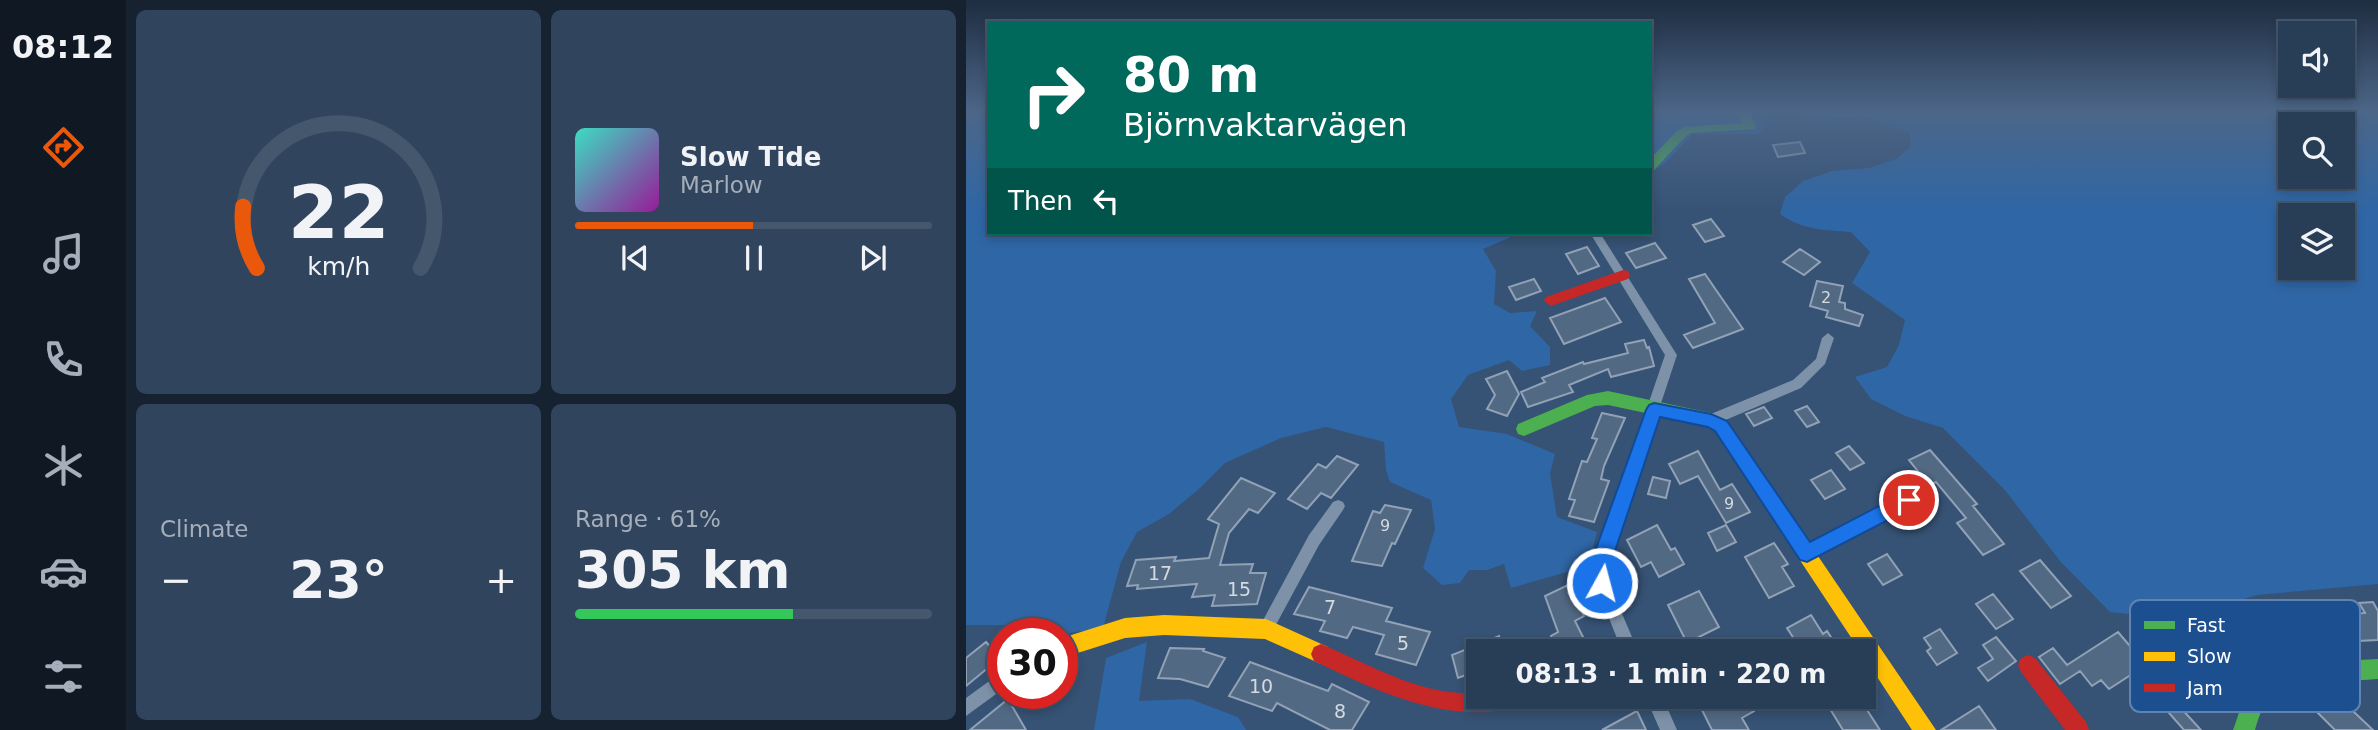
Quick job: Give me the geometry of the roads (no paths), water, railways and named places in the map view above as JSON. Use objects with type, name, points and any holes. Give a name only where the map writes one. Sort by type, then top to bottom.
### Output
[{"type":"street","points":[[1652,165],[1671,145]]},
{"type":"street","points":[[1596,235],[1671,355],[1603,557],[1602,583],[1623,639]]},
{"type":"street","points":[[1551,301],[1623,275]]},
{"type":"street","points":[[1711,421],[1797,384],[1821,361],[1828,338]]},
{"type":"street","points":[[1524,429],[1593,400],[1608,398],[1711,421],[1721,426],[1925,730]]},
{"type":"street","points":[[1266,629],[1314,540],[1338,506]]},
{"type":"street","points":[[1078,643],[1125,628],[1164,625],[1266,629],[1407,694],[1466,705]]},
{"type":"street","points":[[2028,665],[2078,730]]},
{"type":"street","points":[[2360,670],[2378,668]]},
{"type":"street","points":[[966,708],[987,692]]},
{"type":"street","points":[[1659,709],[1669,730]]},
{"type":"street","points":[[2244,730],[2252,712]]},
{"type":"lane","points":[[1807,553],[1909,500]]}]
